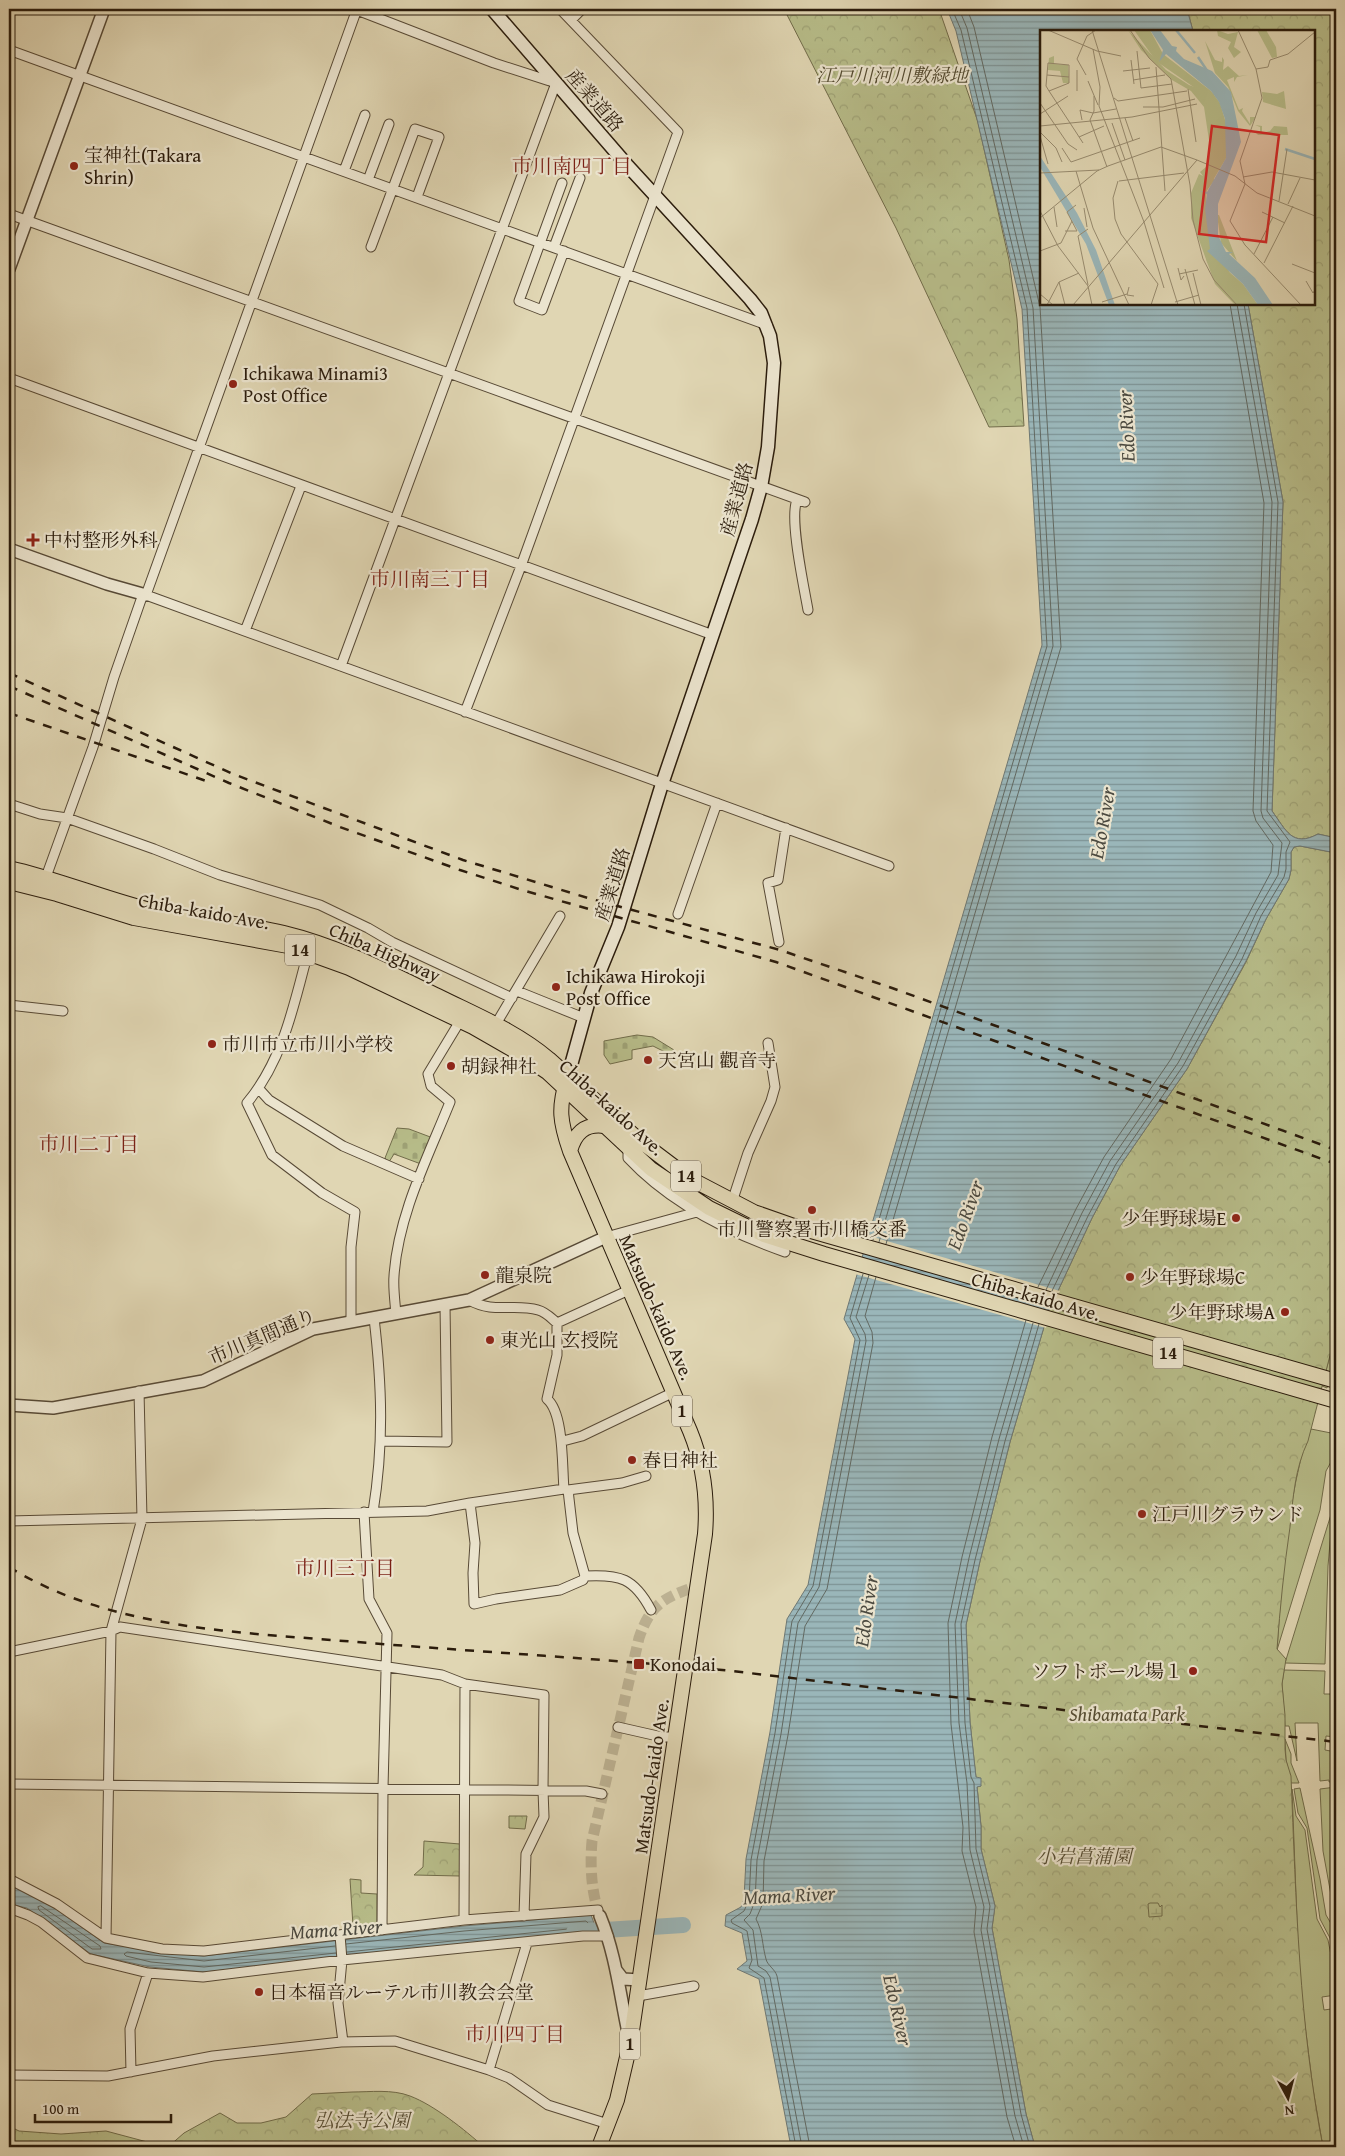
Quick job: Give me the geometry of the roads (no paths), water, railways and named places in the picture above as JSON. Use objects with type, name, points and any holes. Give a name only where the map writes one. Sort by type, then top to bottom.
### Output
[{"type":"main road","name":"産業道路","points":[[492,9],[655,197],[750,299],[766,325],[774,363],[768,448],[761,487],[752,519],[662,784],[618,927],[591,993],[566,1082]]},
{"type":"main road","name":"14","points":[[9,875],[46,877]]},
{"type":"main road","name":"Chiba-kaido Ave.","points":[[9,875],[58,894],[134,918],[258,940],[308,952],[349,968],[460,1021],[520,1054],[566,1082],[657,1156],[689,1178],[732,1202],[778,1221],[1336,1381]]},
{"type":"main road","name":"Chiba-kaido Ave.","points":[[46,877],[148,909],[266,929],[319,943],[354,956],[496,1024],[542,1053],[605,1126],[651,1169],[692,1198],[721,1215],[764,1235],[824,1254],[1336,1401]]},
{"type":"main road","name":"Matsudo-kaido Ave.","points":[[566,1082],[560,1104],[560,1116],[570,1151],[699,1452],[707,1496],[705,1534],[638,1996],[622,2083],[600,2147]]},
{"type":"main road","points":[[570,1151],[573,1140],[585,1128],[598,1125],[605,1126]]},
{"type":"street","points":[[9,269],[104,9]]},
{"type":"street","points":[[465,712],[521,566],[678,132],[560,9]]},
{"type":"street","points":[[571,20],[582,9]]},
{"type":"street","points":[[46,877],[93,747],[114,677],[357,10],[494,63],[556,83],[341,666]]},
{"type":"street","points":[[9,50],[766,325]]},
{"type":"street","points":[[344,171],[365,115]]},
{"type":"street","points":[[368,180],[389,124]]},
{"type":"street","points":[[371,248],[414,129],[438,137],[417,197]]},
{"type":"street","points":[[554,247],[580,178]]},
{"type":"street","points":[[562,183],[519,301],[542,310],[564,251]]},
{"type":"street","points":[[9,214],[801,501],[795,505],[796,532],[808,610]]},
{"type":"street","points":[[9,378],[713,635]]},
{"type":"street","points":[[245,631],[301,486]]},
{"type":"street","points":[[9,549],[107,584],[144,594],[888,866]]},
{"type":"street","points":[[678,914],[717,803]]},
{"type":"street","points":[[9,804],[40,814],[67,818],[220,875],[320,905],[392,942],[515,995],[584,1018]]},
{"type":"street","points":[[779,942],[768,883],[778,880],[786,828]]},
{"type":"street","points":[[496,1024],[515,995],[560,916]]},
{"type":"street","points":[[308,952],[288,1028],[259,1089],[247,1103],[272,1156],[322,1193],[355,1212],[351,1247],[351,1322]]},
{"type":"street","points":[[9,1005],[63,1010]]},
{"type":"street","points":[[396,1314],[394,1276],[402,1231],[419,1179],[450,1102],[431,1086],[428,1074],[460,1021]]},
{"type":"street","points":[[732,1202],[748,1154],[771,1101],[775,1087],[768,1043]]},
{"type":"street","points":[[259,1089],[269,1100],[343,1146],[419,1179]]},
{"type":"street","points":[[628,1148],[628,1158],[657,1186],[697,1212],[744,1238],[785,1252]]},
{"type":"street","points":[[606,1237],[697,1212]]},
{"type":"street","name":"市川真間通り","points":[[9,1405],[54,1408],[203,1380],[313,1329],[469,1300],[606,1237]]},
{"type":"street","points":[[557,1323],[629,1290]]},
{"type":"street","points":[[469,1300],[482,1307],[537,1309],[546,1313],[557,1323],[556,1355],[547,1399],[554,1409],[563,1440],[561,1452],[566,1490],[573,1533],[585,1576]]},
{"type":"street","points":[[382,1441],[446,1442],[445,1304]]},
{"type":"street","points":[[374,1318],[380,1375],[382,1441],[368,1512],[369,1600],[387,1633],[382,1930]]},
{"type":"street","points":[[106,1938],[110,1785],[111,1631],[142,1519],[139,1391]]},
{"type":"street","points":[[563,1440],[582,1436],[674,1392]]},
{"type":"street","points":[[9,1521],[427,1511],[470,1502],[622,1483],[646,1476]]},
{"type":"street","points":[[470,1502],[475,1543],[474,1604],[560,1590],[583,1580],[585,1576],[610,1574],[640,1590],[652,1610]]},
{"type":"street","points":[[9,1652],[111,1631],[120,1627],[442,1674],[465,1684],[544,1695],[544,1817],[526,1854],[524,1916]]},
{"type":"street","points":[[464,1920],[465,1684]]},
{"type":"street","points":[[618,1727],[662,1737],[675,1737]]},
{"type":"street","points":[[9,1784],[543,1790],[586,1791],[602,1794]]},
{"type":"street","points":[[9,1878],[58,1904],[106,1938],[162,1949],[204,1951],[464,1920],[599,1913],[608,1934],[630,2044]]},
{"type":"street","points":[[9,1908],[41,1922],[87,1958],[148,1973],[203,1977],[342,1960],[608,1934]]},
{"type":"street","points":[[340,1935],[342,1960],[338,2003],[342,2042]]},
{"type":"street","points":[[489,2070],[527,1943]]},
{"type":"street","points":[[616,1970],[623,1979],[640,1980]]},
{"type":"street","points":[[131,2072],[130,2030],[148,1973]]},
{"type":"street","points":[[638,1996],[694,1986]]},
{"type":"street","points":[[9,2075],[108,2076],[186,2060],[342,2042],[394,2041],[489,2070],[509,2078],[548,2105],[608,2124]]},
{"type":"water","name":"Edo River","points":[[947,9],[1187,9],[1193,30],[1040,30],[1040,305],[1248,305],[1283,502],[1272,811],[1290,835],[1296,838],[1309,838],[1318,834],[1336,838],[1336,853],[1300,846],[1294,847],[1291,852],[1289,879],[1266,919],[1246,961],[1187,1069],[1120,1166],[1092,1218],[1049,1310],[1010,1442],[980,1561],[966,1625],[970,1722],[976,1777],[981,1778],[981,1786],[977,1787],[981,1849],[995,1906],[992,1928],[1026,2114],[1035,2147],[791,2147],[759,1979],[737,1969],[747,1961],[742,1933],[725,1926],[726,1915],[741,1907],[744,1899],[746,1859],[770,1732],[787,1619],[808,1585],[855,1339],[844,1319],[1042,645],[1022,309],[956,31]]},
{"type":"water","points":[[9,1883],[56,1909],[104,1943],[152,1951],[203,1956],[464,1926],[591,1915],[597,1931],[204,1972],[150,1967],[91,1954],[27,1908],[9,1904]]},
{"type":"waterway","name":"Mama River","points":[[574,1932],[683,1925]]},
{"type":"tunnel","points":[[600,1916],[592,1879],[592,1841],[639,1638],[648,1617],[660,1603],[667,1598],[697,1586]]},
{"type":"railway","points":[[9,673],[233,774],[463,860],[588,898],[780,950],[892,988],[1336,1150]]},
{"type":"railway","points":[[9,686],[229,783],[340,827],[522,890],[776,962],[1336,1164]]},
{"type":"railway","points":[[9,713],[212,783]]},
{"type":"railway","points":[[9,1567],[48,1588],[90,1604],[133,1616],[222,1630],[732,1671],[1336,1742]]},
{"type":"place","name":"宝神社(Takara Shrin)","points":[[74,166]]},
{"type":"place","name":"Ichikawa Minami3 Post Office","points":[[233,384]]},
{"type":"place","name":"中村整形外科","points":[[33,540]]},
{"type":"place","name":"Ichikawa Hirokoji Post Office","points":[[556,987]]},
{"type":"place","name":"市川市立市川小学校","points":[[212,1044]]},
{"type":"place","name":"天宮山 觀音寺","points":[[648,1060]]},
{"type":"place","name":"胡録神社","points":[[451,1066]]},
{"type":"place","name":"市川警察署市川橋交番","points":[[812,1210]]},
{"type":"place","name":"少年野球場E","points":[[1236,1218]]},
{"type":"place","name":"龍泉院","points":[[485,1275]]},
{"type":"place","name":"少年野球場C","points":[[1130,1277]]},
{"type":"place","name":"少年野球場A","points":[[1285,1312]]},
{"type":"place","name":"東光山 玄授院","points":[[490,1340]]},
{"type":"place","name":"春日神社","points":[[632,1460]]},
{"type":"place","name":"江戸川グラウンド","points":[[1142,1514]]},
{"type":"place","name":"Konodai","points":[[639,1664]]},
{"type":"place","name":"ソフトボール場１","points":[[1193,1671]]},
{"type":"place","name":"日本福音ルーテル市川教会会堂","points":[[259,1992]]},
{"type":"district","name":"市川南四丁目","points":[[572,166]]},
{"type":"district","name":"市川南三丁目","points":[[430,579]]},
{"type":"district","name":"市川二丁目","points":[[89,1144]]},
{"type":"district","name":"市川三丁目","points":[[345,1568]]},
{"type":"district","name":"市川四丁目","points":[[515,2034]]},
{"type":"park label","name":"江戸川河川敷緑地","points":[[892,75]]},
{"type":"park label","name":"Shibamata Park","points":[[1127,1714]]},
{"type":"park label","name":"小岩菖蒲園","points":[[1084,1856]]},
{"type":"park label","name":"弘法寺公園","points":[[362,2120]]}]
